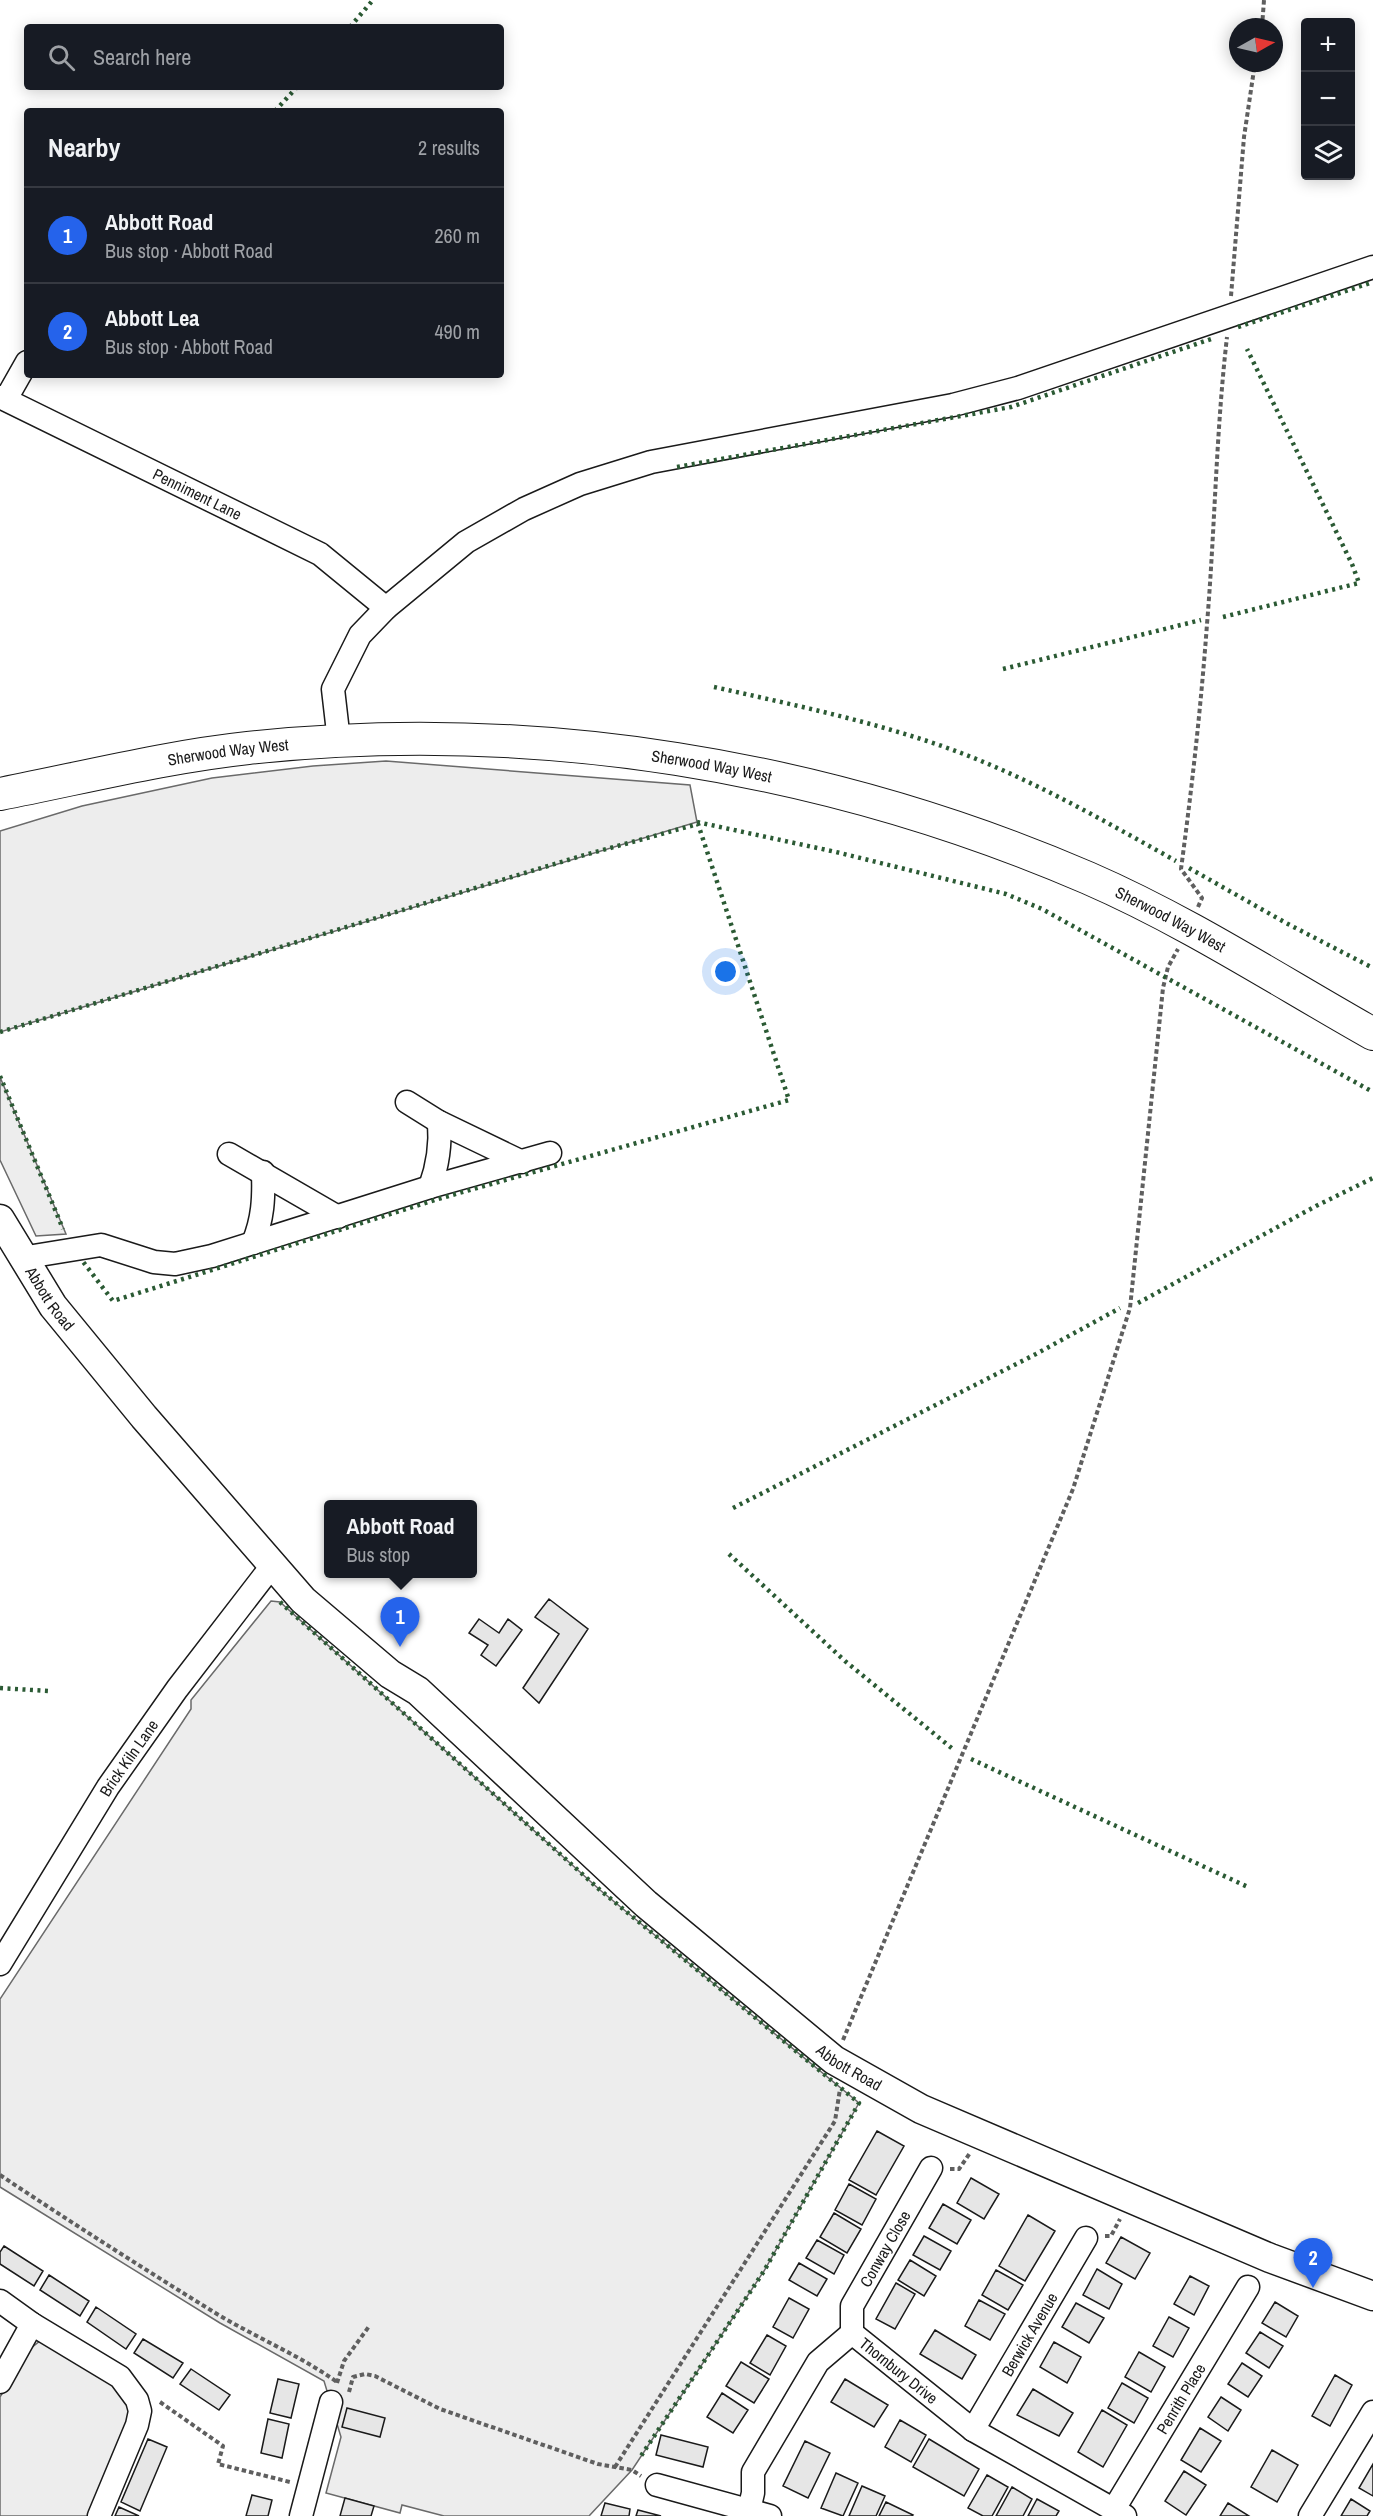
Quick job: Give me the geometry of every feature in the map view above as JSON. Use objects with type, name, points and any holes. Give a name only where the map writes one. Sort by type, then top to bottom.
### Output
[{"type":"highway","name":"Sherwood Way West","points":[[0,794],[148,764],[236,750],[339,741],[385,739],[506,742],[652,754],[804,783],[998,841],[1092,880],[1188,929],[1373,1034]]},
{"type":"main road","name":"Abbott Road","points":[[0,1219],[21,1258],[53,1306],[136,1408],[274,1563],[316,1585],[398,1663],[418,1691],[646,1904],[834,2060],[921,2109],[1132,2197],[1270,2258],[1373,2296]]},
{"type":"street","points":[[339,741],[333,689],[360,635],[386,608],[466,542],[524,509],[580,484],[662,459],[952,405],[1018,388],[1229,314],[1373,267]]},
{"type":"street","points":[[7,399],[24,368]]},
{"type":"street","points":[[7,399],[35,378]]},
{"type":"street","name":"Penniment Lane","points":[[7,399],[320,554],[386,608]]},
{"type":"street","points":[[407,1102],[439,1122],[522,1162]]},
{"type":"street","points":[[430,1187],[437,1169],[441,1143],[439,1122]]},
{"type":"street","points":[[21,1258],[101,1245],[154,1262],[175,1264],[212,1256],[430,1187],[550,1153]]},
{"type":"street","points":[[229,1155],[263,1172],[338,1217]]},
{"type":"street","points":[[253,1243],[261,1224],[263,1172]]},
{"type":"street","name":"Brick Kiln Lane","points":[[0,1964],[108,1787],[177,1689],[274,1563]]},
{"type":"street","name":"Conway Close","points":[[852,2333],[852,2306],[932,2168]]},
{"type":"street","name":"Berwick Avenue","points":[[973,2430],[1086,2238]]},
{"type":"street","name":"Penrith Place","points":[[1120,2513],[1248,2287]]},
{"type":"street","points":[[0,2301],[120,2377],[137,2400],[140,2411],[137,2425],[99,2516]]},
{"type":"street","points":[[0,2382],[33,2324]]},
{"type":"street","name":"Thornbury Drive","points":[[760,2513],[753,2493],[753,2472],[818,2362],[852,2333],[973,2430],[1120,2513]]},
{"type":"street","points":[[302,2516],[334,2392]]},
{"type":"street","points":[[1310,2516],[1373,2412]]},
{"type":"street","points":[[657,2485],[760,2513]]},
{"type":"path","points":[[1263,18],[1264,0]]},
{"type":"path","points":[[1200,903],[1202,898],[1180,869],[1194,775],[1208,622],[1218,418],[1244,137],[1254,72]]},
{"type":"path","points":[[834,2060],[1073,1489],[1130,1308],[1163,988],[1168,967],[1176,952]]},
{"type":"path","points":[[615,2467],[835,2121],[840,2088]]},
{"type":"path","points":[[963,2163],[970,2154]]},
{"type":"path","points":[[0,2175],[208,2308],[271,2345],[309,2362],[344,2406],[353,2377],[364,2374],[375,2376],[440,2409],[598,2464],[632,2470],[657,2485]]},
{"type":"path","points":[[334,2392],[344,2361],[370,2325]]},
{"type":"path","points":[[137,2400],[152,2397],[223,2446],[218,2464],[295,2483]]},
{"type":"shaded area","points":[[386,761],[690,785],[697,822],[0,1032],[0,831],[82,806],[212,778],[313,766]]},
{"type":"shaded area","points":[[0,1077],[66,1234],[36,1236],[0,1160]]},
{"type":"shaded area","points":[[271,1601],[280,1602],[600,1890],[859,2103],[764,2271],[632,2470],[589,2516],[444,2516],[402,2505],[400,2513],[326,2493],[341,2437],[324,2381],[220,2323],[0,2187],[0,1999],[191,1709],[191,1700]]},
{"type":"shaded area","points":[[40,2341],[120,2388],[133,2410],[91,2516],[0,2516],[0,2397],[26,2352]]},
{"type":"building","points":[[549,1599],[588,1629],[539,1703],[523,1688],[559,1634],[535,1617]]},
{"type":"building","points":[[479,1619],[499,1633],[508,1619],[522,1630],[496,1666],[481,1655],[488,1645],[469,1633]]},
{"type":"building","points":[[877,2131],[904,2146],[876,2195],[849,2180]]},
{"type":"building","points":[[971,2178],[999,2194],[984,2219],[957,2203]]},
{"type":"building","points":[[849,2184],[876,2199],[862,2225],[835,2210]]},
{"type":"building","points":[[943,2204],[971,2220],[957,2244],[929,2228]]},
{"type":"building","points":[[834,2213],[861,2229],[847,2253],[820,2237]]},
{"type":"building","points":[[1028,2215],[1055,2231],[1025,2281],[999,2266]]},
{"type":"building","points":[[924,2236],[951,2251],[940,2270],[913,2255]]},
{"type":"building","points":[[1121,2237],[1150,2253],[1135,2279],[1106,2263]]},
{"type":"building","points":[[817,2240],[844,2255],[834,2274],[806,2258]]},
{"type":"building","points":[[4,2246],[43,2271],[34,2286],[0,2264],[0,2252]]},
{"type":"building","points":[[910,2260],[936,2276],[924,2296],[898,2280]]},
{"type":"building","points":[[799,2263],[827,2279],[817,2296],[789,2280]]},
{"type":"building","points":[[1097,2269],[1122,2284],[1109,2309],[1083,2295]]},
{"type":"building","points":[[996,2270],[1023,2285],[1008,2310],[982,2295]]},
{"type":"building","points":[[49,2275],[89,2301],[80,2316],[40,2290]]},
{"type":"building","points":[[1190,2276],[1209,2286],[1194,2315],[1174,2304]]},
{"type":"building","points":[[896,2283],[915,2294],[895,2329],[876,2319]]},
{"type":"building","points":[[789,2298],[809,2309],[793,2338],[773,2327]]},
{"type":"building","points":[[979,2300],[1005,2314],[990,2340],[965,2326]]},
{"type":"building","points":[[1275,2302],[1298,2316],[1286,2337],[1262,2323]]},
{"type":"building","points":[[1076,2303],[1104,2318],[1089,2343],[1062,2327]]},
{"type":"building","points":[[96,2307],[136,2334],[126,2349],[87,2322]]},
{"type":"building","points":[[1169,2317],[1189,2328],[1173,2357],[1153,2346]]},
{"type":"building","points":[[935,2330],[976,2355],[962,2379],[920,2354]]},
{"type":"building","points":[[1260,2332],[1283,2346],[1269,2368],[1246,2353]]},
{"type":"building","points":[[767,2335],[786,2346],[770,2375],[750,2363]]},
{"type":"building","points":[[143,2339],[183,2363],[173,2378],[134,2353]]},
{"type":"building","points":[[1054,2342],[1081,2357],[1067,2383],[1040,2367]]},
{"type":"building","points":[[1139,2352],[1165,2367],[1151,2392],[1125,2377]]},
{"type":"building","points":[[741,2362],[769,2379],[754,2403],[726,2386]]},
{"type":"building","points":[[1242,2363],[1262,2376],[1248,2397],[1228,2384]]},
{"type":"building","points":[[191,2369],[230,2395],[219,2410],[180,2384]]},
{"type":"building","points":[[1335,2375],[1352,2385],[1330,2426],[1312,2416]]},
{"type":"building","points":[[278,2379],[299,2384],[291,2418],[270,2413]]},
{"type":"building","points":[[845,2379],[888,2405],[874,2427],[831,2402]]},
{"type":"building","points":[[1122,2383],[1148,2398],[1134,2423],[1108,2408]]},
{"type":"building","points":[[1033,2389],[1073,2413],[1059,2436],[1017,2415]]},
{"type":"building","points":[[722,2393],[748,2410],[733,2433],[707,2417]]},
{"type":"building","points":[[1221,2397],[1241,2410],[1228,2431],[1208,2417]]},
{"type":"building","points":[[347,2408],[385,2418],[380,2437],[342,2427]]},
{"type":"building","points":[[1102,2410],[1127,2425],[1103,2467],[1078,2452]]},
{"type":"building","points":[[268,2419],[289,2424],[282,2458],[261,2453]]},
{"type":"building","points":[[900,2420],[926,2435],[911,2462],[885,2447]]},
{"type":"building","points":[[1200,2428],[1221,2441],[1201,2472],[1181,2460]]},
{"type":"building","points":[[661,2435],[708,2447],[703,2467],[656,2455]]},
{"type":"building","points":[[148,2439],[167,2447],[140,2511],[121,2502]]},
{"type":"building","points":[[929,2439],[979,2469],[964,2496],[913,2467]]},
{"type":"building","points":[[805,2441],[830,2453],[808,2498],[783,2486]]},
{"type":"building","points":[[1272,2450],[1298,2465],[1277,2502],[1251,2487]]},
{"type":"building","points":[[1373,2464],[1373,2496],[1359,2488]]},
{"type":"building","points":[[1184,2471],[1206,2485],[1186,2515],[1165,2501]]},
{"type":"building","points":[[836,2473],[858,2483],[843,2516],[821,2508]]},
{"type":"building","points":[[987,2475],[1008,2487],[992,2516],[983,2516],[968,2508]]},
{"type":"building","points":[[862,2486],[885,2496],[876,2516],[849,2516]]},
{"type":"building","points":[[1012,2487],[1032,2499],[1023,2516],[996,2516]]},
{"type":"building","points":[[252,2495],[272,2500],[268,2516],[246,2516]]},
{"type":"building","points":[[345,2498],[374,2506],[371,2516],[340,2516]]},
{"type":"building","points":[[1037,2499],[1059,2511],[1056,2516],[1028,2516]]},
{"type":"building","points":[[1351,2499],[1370,2511],[1367,2516],[1341,2516]]},
{"type":"building","points":[[886,2502],[913,2515],[879,2516]]},
{"type":"building","points":[[605,2503],[630,2509],[629,2516],[601,2516]]},
{"type":"building","points":[[1228,2503],[1249,2516],[1220,2516]]},
{"type":"building","points":[[119,2507],[139,2516],[115,2516]]},
{"type":"building","points":[[638,2510],[661,2516],[636,2516]]},
{"type":"hedge","points":[[353,24],[373,0]]},
{"type":"hedge","points":[[278,108],[294,90]]},
{"type":"hedge","points":[[1238,327],[1373,282]]},
{"type":"hedge","points":[[677,467],[1011,407],[1214,338]]},
{"type":"hedge","points":[[1223,617],[1359,583],[1352,564],[1247,349]]},
{"type":"hedge","points":[[1003,669],[1201,620]]},
{"type":"hedge","points":[[714,687],[856,720],[939,745],[1031,783],[1176,861]]},
{"type":"hedge","points":[[697,822],[836,852],[1006,894],[1042,909],[1373,1092]]},
{"type":"hedge","points":[[0,1032],[581,856],[698,824],[789,1100],[438,1199],[113,1301],[81,1259]]},
{"type":"hedge","points":[[1189,868],[1286,923],[1373,968]]},
{"type":"hedge","points":[[0,1076],[63,1229]]},
{"type":"hedge","points":[[1138,1303],[1316,1206],[1373,1178]]},
{"type":"hedge","points":[[733,1508],[1036,1354],[1120,1308]]},
{"type":"hedge","points":[[729,1554],[845,1661],[954,1750]]},
{"type":"hedge","points":[[280,1602],[600,1890],[859,2103],[764,2271],[641,2456]]},
{"type":"hedge","points":[[0,1688],[48,1691]]},
{"type":"hedge","points":[[971,1759],[1248,1887]]},
{"type":"place","name":"Abbott Road","points":[[400,1647]]},
{"type":"place","name":"Abbott Lea","points":[[1313,2288]]}]
